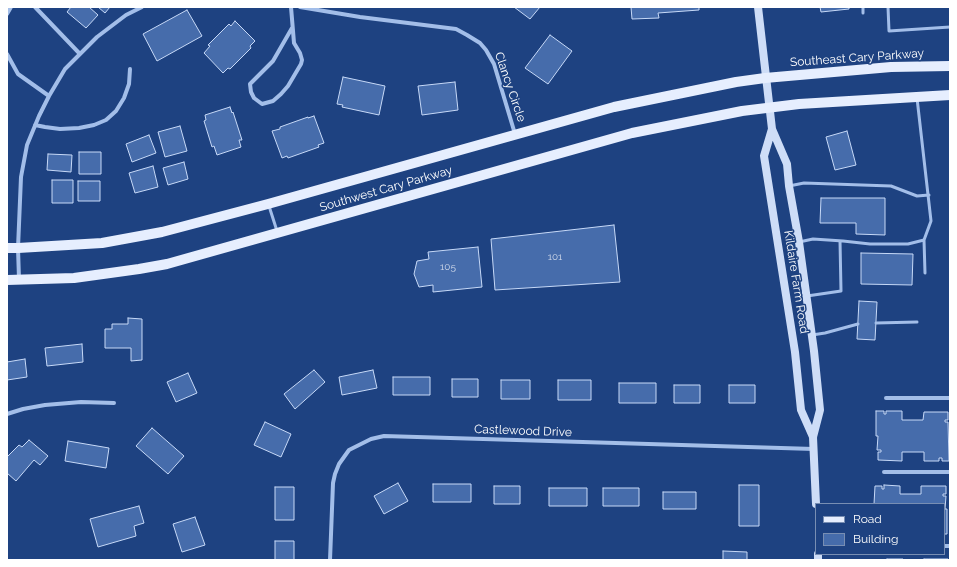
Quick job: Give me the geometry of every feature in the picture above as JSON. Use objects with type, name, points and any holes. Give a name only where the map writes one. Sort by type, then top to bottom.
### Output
[{"type":"main road","name":"Kildaire Farm Road","points":[[758,7],[772,129],[787,164],[789,186],[799,242],[812,335],[820,410],[813,437]]},
{"type":"main road","name":"Southeast Cary Parkway","points":[[765,78],[891,67],[950,66]]},
{"type":"main road","name":"Southwest Cary Parkway","points":[[7,248],[102,243],[162,232],[268,204],[614,107],[709,87],[765,78]]},
{"type":"main road","points":[[769,107],[950,95]]},
{"type":"main road","name":"Southwest Cary Parkway","points":[[7,280],[74,278],[139,269],[181,260],[632,133],[769,107]]},
{"type":"main road","name":"Kildaire Farm Road","points":[[772,129],[764,156],[795,352],[801,410],[813,437],[816,503]]},
{"type":"street","points":[[7,14],[11,7]]},
{"type":"street","points":[[35,7],[80,54]]},
{"type":"street","points":[[19,280],[18,248],[21,177],[27,145],[35,125],[49,96],[66,69],[97,37],[126,15],[142,7]]},
{"type":"street","points":[[291,7],[294,43],[300,53],[302,60],[301,64],[288,86],[281,94],[273,101],[262,104],[254,98],[251,92],[250,84],[273,61],[292,28]]},
{"type":"street","name":"Clancy Circle","points":[[300,7],[360,17],[456,29],[467,35],[480,43],[494,64],[515,134]]},
{"type":"street","points":[[7,54],[18,74],[49,96]]},
{"type":"street","points":[[35,125],[60,129],[78,128],[94,125],[106,120],[116,111],[124,98],[129,84],[130,69]]},
{"type":"street","points":[[886,398],[950,398]]},
{"type":"street","points":[[7,414],[45,405],[81,402],[114,403]]},
{"type":"street","name":"Castlewood Drive","points":[[330,560],[333,483],[335,474],[343,457],[349,450],[371,439],[384,436],[814,449]]},
{"type":"street","points":[[884,472],[950,472]]},
{"type":"lane","points":[[863,7],[863,13]]},
{"type":"lane","points":[[888,7],[889,31],[950,27]]},
{"type":"lane","points":[[917,96],[931,221],[924,240],[925,273]]},
{"type":"lane","points":[[789,186],[804,183],[890,186],[917,196],[928,194]]},
{"type":"lane","points":[[268,204],[277,233]]},
{"type":"lane","points":[[799,242],[813,240],[840,240],[870,244],[908,244],[924,240]]},
{"type":"lane","points":[[807,296],[841,291],[840,240]]},
{"type":"lane","points":[[876,322],[917,322]]},
{"type":"lane","points":[[812,335],[858,324]]},
{"type":"building","points":[[71,7],[89,7],[98,15],[86,28],[67,12]]},
{"type":"building","points":[[98,7],[110,7],[105,13]]},
{"type":"building","points":[[514,7],[540,7],[530,19]]},
{"type":"building","points":[[631,7],[699,7],[699,10],[658,13],[659,18],[632,19]]},
{"type":"building","points":[[820,7],[849,7],[849,9],[821,12]]},
{"type":"building","points":[[187,10],[202,36],[157,61],[143,34]]},
{"type":"building","points":[[235,21],[255,41],[250,46],[251,48],[230,69],[228,68],[223,73],[204,53],[210,46],[208,45],[229,24],[231,26]]},
{"type":"building","points":[[550,35],[572,51],[548,84],[525,68]]},
{"type":"building","points":[[343,77],[385,86],[379,115],[342,107],[343,105],[337,104]]},
{"type":"building","points":[[455,82],[458,110],[422,115],[418,86]]},
{"type":"building","points":[[230,107],[242,140],[239,140],[241,147],[217,155],[214,146],[212,147],[204,121],[206,120],[205,115]]},
{"type":"building","points":[[314,116],[324,143],[318,145],[319,147],[288,158],[287,156],[282,158],[272,131]]},
{"type":"building","points":[[180,126],[187,151],[165,157],[158,132]]},
{"type":"building","points":[[847,131],[856,165],[835,170],[826,137]]},
{"type":"building","points":[[149,135],[156,153],[132,162],[126,144]]},
{"type":"building","points":[[79,152],[101,152],[101,174],[79,174]]},
{"type":"building","points":[[48,154],[72,155],[71,172],[47,170]]},
{"type":"building","points":[[184,162],[188,179],[168,185],[163,168]]},
{"type":"building","points":[[153,166],[158,187],[135,193],[129,173]]},
{"type":"building","points":[[52,180],[73,180],[73,203],[52,203]]},
{"type":"building","points":[[78,181],[100,181],[100,201],[78,201]]},
{"type":"building","points":[[821,198],[885,198],[885,235],[856,234],[856,223],[820,223]]},
{"type":"building","points":[[614,225],[620,282],[495,290],[491,239]]},
{"type":"building","points":[[478,247],[482,287],[433,292],[433,285],[419,287],[414,274],[417,261],[429,259],[428,252]]},
{"type":"building","points":[[861,253],[913,254],[912,285],[861,284]]},
{"type":"building","points":[[859,301],[877,302],[875,340],[857,339]]},
{"type":"building","points":[[128,318],[142,319],[142,360],[131,361],[131,348],[105,348],[105,329],[112,329],[112,324],[128,324]]},
{"type":"building","points":[[82,344],[83,362],[47,366],[45,348]]},
{"type":"building","points":[[25,359],[27,377],[7,380],[7,362]]},
{"type":"building","points":[[314,370],[325,382],[295,409],[284,394]]},
{"type":"building","points":[[373,370],[377,388],[342,395],[339,377]]},
{"type":"building","points":[[188,373],[197,393],[176,402],[167,382]]},
{"type":"building","points":[[393,377],[430,377],[430,395],[393,395]]},
{"type":"building","points":[[452,379],[478,379],[478,397],[452,397]]},
{"type":"building","points":[[501,380],[530,380],[530,399],[501,399]]},
{"type":"building","points":[[558,380],[591,380],[591,400],[558,400]]},
{"type":"building","points":[[619,383],[656,383],[656,403],[619,403]]},
{"type":"building","points":[[674,385],[700,385],[700,403],[674,403]]},
{"type":"building","points":[[729,385],[755,385],[755,403],[729,403]]},
{"type":"building","points":[[876,411],[884,411],[884,414],[886,414],[886,411],[902,411],[902,420],[923,420],[924,412],[948,412],[948,420],[945,420],[945,422],[948,422],[949,461],[942,461],[942,458],[939,458],[939,461],[924,461],[924,452],[902,452],[902,461],[878,460],[878,452],[881,452],[881,450],[877,450],[878,436],[876,436]]},
{"type":"building","points":[[265,422],[291,434],[281,457],[254,445]]},
{"type":"building","points":[[152,428],[184,456],[168,474],[136,446]]},
{"type":"building","points":[[29,440],[48,456],[40,465],[34,460],[16,481],[7,473],[7,457],[19,445],[22,447]]},
{"type":"building","points":[[68,441],[109,448],[106,468],[65,461]]},
{"type":"building","points":[[398,483],[408,501],[384,514],[374,496]]},
{"type":"building","points":[[433,484],[471,484],[471,502],[433,502]]},
{"type":"building","points":[[739,485],[759,485],[759,526],[739,526]]},
{"type":"building","points":[[884,485],[900,486],[900,494],[921,494],[921,486],[946,486],[946,494],[943,494],[943,496],[946,496],[945,509],[945,503],[874,503],[875,486],[882,486],[882,489],[884,489]]},
{"type":"building","points":[[494,486],[520,486],[520,504],[494,504]]},
{"type":"building","points":[[275,487],[294,487],[294,520],[275,520]]},
{"type":"building","points":[[549,488],[587,488],[587,506],[549,506]]},
{"type":"building","points":[[603,488],[639,488],[639,506],[603,506]]},
{"type":"building","points":[[663,492],[696,492],[696,509],[663,509]]},
{"type":"building","points":[[139,506],[144,523],[134,526],[136,536],[98,547],[90,519]]},
{"type":"building","points":[[945,509],[947,509],[947,534],[945,534]]},
{"type":"building","points":[[195,517],[205,545],[182,552],[173,524]]},
{"type":"building","points":[[275,541],[294,541],[294,560],[275,560]]},
{"type":"building","points":[[723,551],[747,552],[747,560],[723,560]]},
{"type":"building","points":[[903,559],[903,560],[887,560]]},
{"type":"building","points":[[948,559],[948,560],[924,560]]}]
